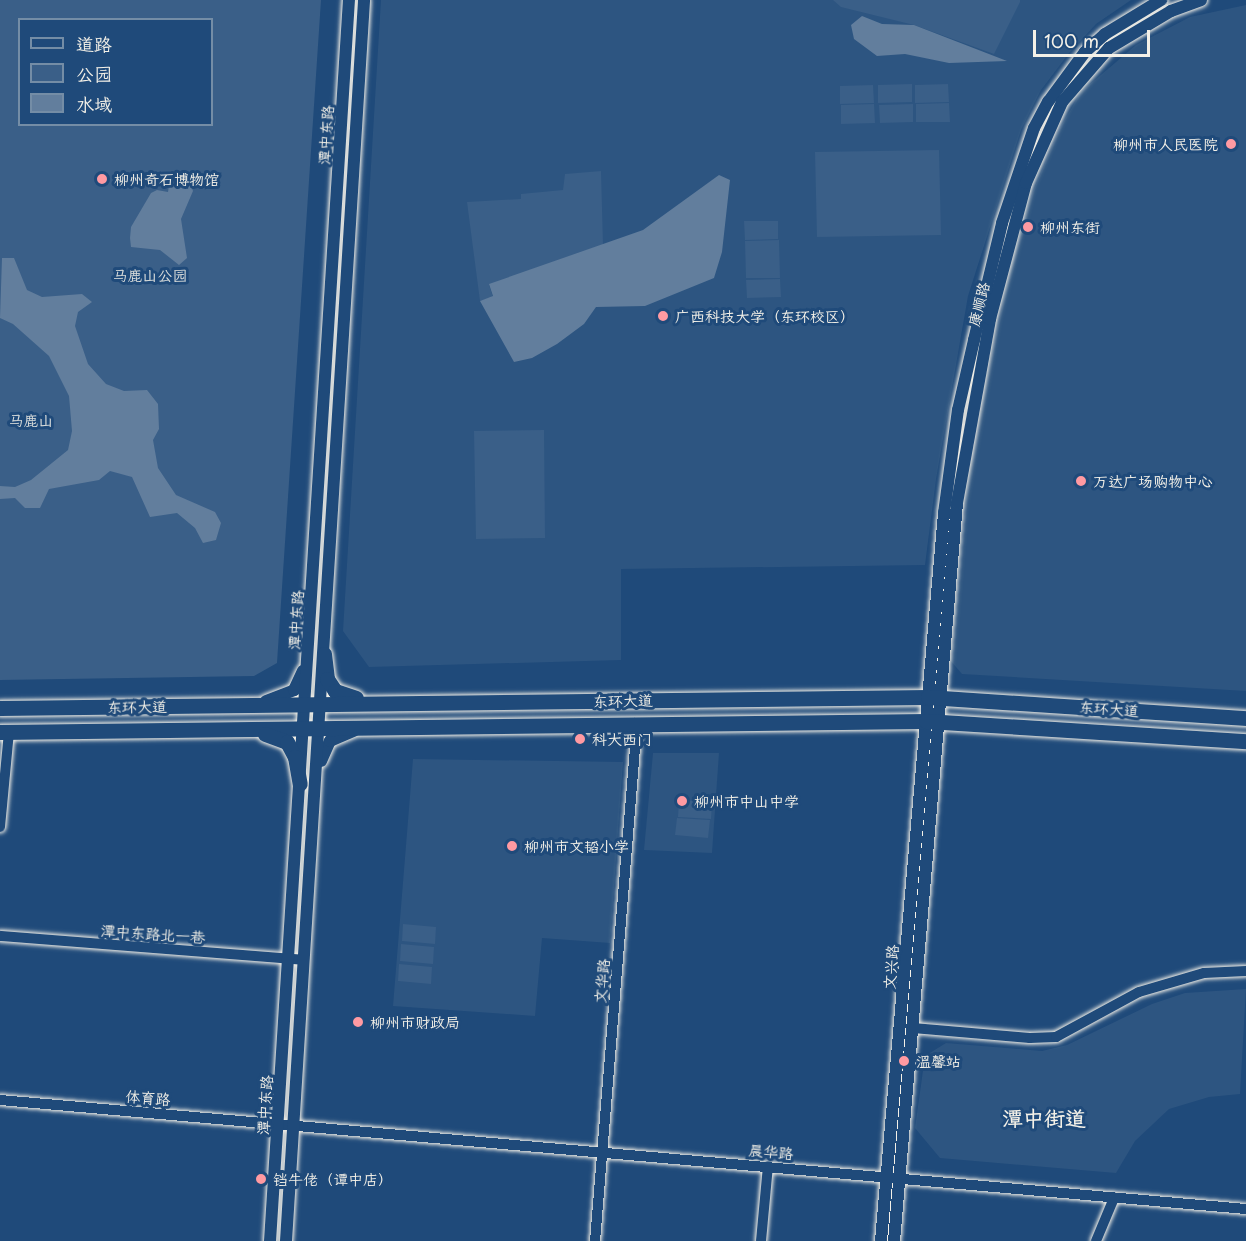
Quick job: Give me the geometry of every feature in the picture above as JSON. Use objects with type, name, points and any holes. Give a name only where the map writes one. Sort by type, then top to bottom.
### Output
[{"type":"highway","points":[[324,654],[327,679],[335,691],[380,703]]},
{"type":"highway","name":"东环大道","points":[[0,708],[934,697],[1246,718]]},
{"type":"highway","name":"东环大道","points":[[4,732],[303,730],[638,723],[932,722],[1246,741]]},
{"type":"highway","points":[[245,730],[287,742],[295,757],[300,784]]},
{"type":"main road","name":"潭中东路","points":[[270,1241],[350,0]]},
{"type":"main road","name":"潭中东路","points":[[286,1241],[320,729],[363,0]]},
{"type":"main road","name":"康顺路","points":[[934,697],[944,513],[958,410],[1002,224],[1022,162],[1048,102],[1085,52],[1105,34],[1161,0]]},
{"type":"main road","name":"康顺路","points":[[934,697],[968,426],[990,319],[1026,183],[1062,102],[1085,71],[1109,48],[1137,30],[1201,0]]},
{"type":"main road","points":[[250,705],[282,698],[294,690],[308,652]]},
{"type":"main road","name":"文兴路","points":[[894,1241],[912,1028],[934,697]]},
{"type":"main road","name":"文兴路","points":[[881,1241],[932,722]]},
{"type":"main road","points":[[316,782],[330,741],[365,728]]},
{"type":"street","name":"文华路","points":[[595,1241],[638,723]]},
{"type":"street","points":[[0,827],[4,732]]},
{"type":"street","name":"潭中东路北一巷","points":[[0,936],[304,960]]},
{"type":"street","points":[[912,1028],[1030,1038],[1056,1037],[1139,992],[1204,973],[1246,971]]},
{"type":"street","name":"体育路","points":[[0,1100],[294,1125]]},
{"type":"street","name":"晨华路","points":[[294,1125],[1246,1209]]},
{"type":"street","points":[[761,1241],[768,1166]]},
{"type":"street","points":[[1096,1241],[1114,1198]]},
{"type":"shaded area","name":"广西科技大学（东环校区）","points":[[381,0],[1131,0],[1096,24],[1069,53],[1041,90],[1021,130],[968,296],[936,479],[925,565],[621,569],[621,660],[369,667],[343,631]]},
{"type":"shaded area","points":[[1246,5],[1246,691],[962,674],[950,660],[972,442],[1014,254],[1033,192],[1060,128],[1081,92],[1136,45],[1190,17]]},
{"type":"shaded area","name":"柳州市中山中学","points":[[653,753],[719,753],[712,853],[644,850]]},
{"type":"shaded area","name":"柳州市文韬小学","points":[[413,759],[623,762],[610,943],[542,938],[535,1016],[393,1006]]},
{"type":"shaded area","points":[[1246,989],[1240,1094],[1209,1097],[1169,1109],[1135,1141],[1116,1173],[940,1158],[915,1128],[925,1056],[946,1043],[1042,1051],[1067,1045],[1152,1004],[1185,993]]},
{"type":"green space","name":"马鹿山公园","points":[[0,0],[321,0],[277,663],[254,676],[0,680]]},
{"type":"green space","points":[[833,0],[1020,0],[1020,2],[994,54],[914,25],[841,7]]},
{"type":"green space","points":[[912,84],[912,102],[878,103],[878,85]]},
{"type":"green space","points":[[948,84],[949,102],[915,103],[915,85]]},
{"type":"green space","points":[[873,85],[874,103],[840,104],[840,86]]},
{"type":"green space","points":[[949,103],[950,122],[916,122],[916,104]]},
{"type":"green space","points":[[874,104],[875,123],[841,124],[841,105]]},
{"type":"green space","points":[[913,104],[913,122],[880,123],[879,105]]},
{"type":"green space","points":[[939,150],[941,235],[817,237],[815,152]]},
{"type":"green space","points":[[601,171],[603,245],[489,285],[493,297],[480,301],[467,202],[521,199],[521,194],[563,190],[565,174]]},
{"type":"green space","points":[[744,221],[778,221],[778,239],[745,240]]},
{"type":"green space","points":[[779,240],[780,278],[746,278],[745,241]]},
{"type":"green space","points":[[780,279],[781,297],[747,298],[746,280]]},
{"type":"green space","points":[[544,430],[545,538],[476,539],[474,431]]},
{"type":"green space","points":[[679,800],[712,802],[711,819],[678,817]]},
{"type":"green space","points":[[677,818],[710,820],[708,838],[675,835]]},
{"type":"green space","points":[[403,924],[436,927],[435,944],[402,941]]},
{"type":"green space","points":[[401,944],[434,947],[433,964],[400,961]]},
{"type":"green space","points":[[399,964],[432,967],[431,984],[398,981]]},
{"type":"water","points":[[862,16],[882,24],[914,25],[1007,61],[949,63],[905,54],[877,56],[854,39],[851,25]]},
{"type":"water","points":[[176,173],[188,176],[193,191],[181,219],[187,258],[179,265],[160,250],[131,247],[130,238],[131,227],[151,193],[157,190],[168,192],[170,178]]},
{"type":"water","points":[[719,175],[730,180],[722,252],[714,278],[645,306],[596,307],[584,324],[557,344],[532,358],[514,362],[480,301],[493,296],[489,284],[643,230]]},
{"type":"water","points":[[2,258],[14,258],[27,290],[42,297],[82,294],[92,302],[78,312],[75,326],[88,364],[106,384],[124,391],[147,390],[158,404],[159,429],[153,440],[158,468],[176,495],[215,512],[221,523],[216,540],[203,543],[195,528],[177,513],[150,517],[132,477],[110,471],[99,480],[49,489],[40,508],[25,508],[15,498],[0,499],[0,486],[15,487],[31,480],[68,450],[72,431],[69,396],[49,356],[13,324],[0,318]]},
{"type":"place","name":"柳州市人民医院","points":[[1231,144]]},
{"type":"place","name":"柳州奇石博物馆","points":[[102,179]]},
{"type":"place","name":"柳州东街","points":[[1028,227]]},
{"type":"place","name":"广西科技大学（东环校区）","points":[[663,316]]},
{"type":"place","name":"万达广场购物中心","points":[[1081,481]]},
{"type":"place","name":"科大西门","points":[[580,739]]},
{"type":"place","name":"柳州市中山中学","points":[[682,801]]},
{"type":"place","name":"柳州市文韬小学","points":[[512,846]]},
{"type":"place","name":"柳州市财政局","points":[[358,1022]]},
{"type":"place","name":"温馨站","points":[[904,1061]]},
{"type":"place","name":"铛牛佬（谭中店）","points":[[261,1179]]},
{"type":"district","name":"潭中街道","points":[[1044,1117]]},
{"type":"park label","name":"马鹿山","points":[[31,420]]}]
